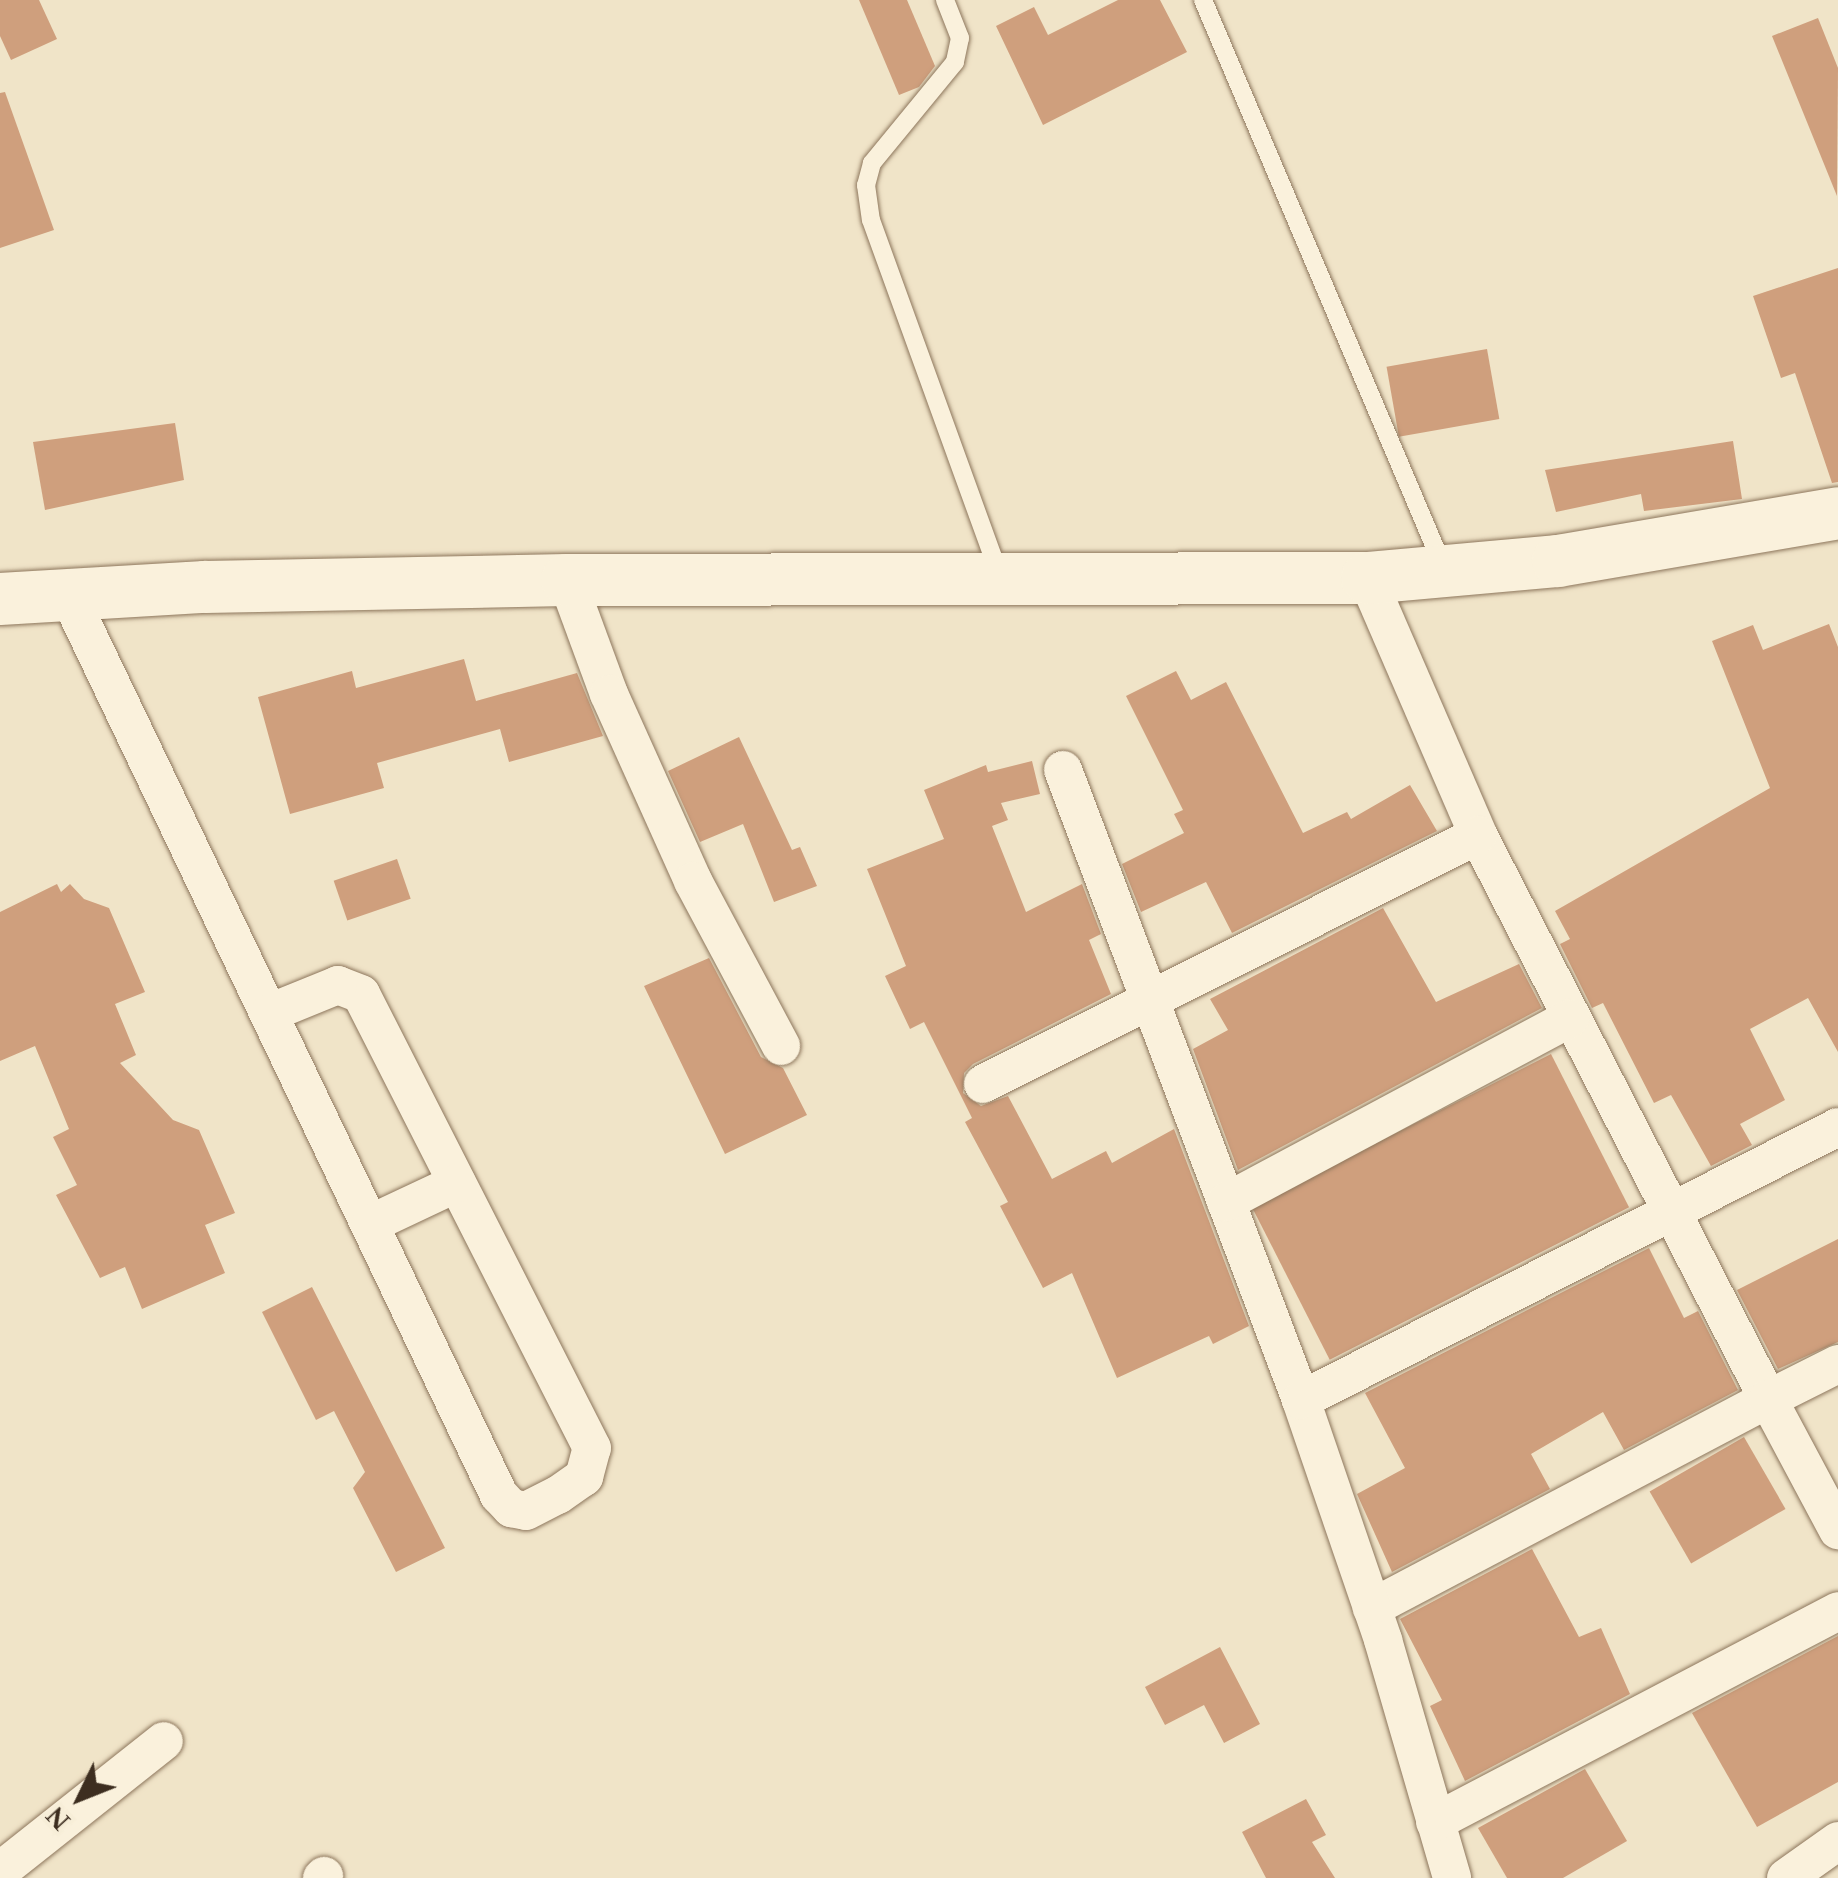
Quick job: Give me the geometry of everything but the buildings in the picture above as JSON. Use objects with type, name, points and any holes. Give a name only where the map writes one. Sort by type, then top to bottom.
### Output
[{"type":"main road","points":[[0,600],[68,594],[567,580],[1368,578],[1446,573],[1838,513]]},
{"type":"street","points":[[1368,578],[1478,835],[1838,1530]]},
{"type":"street","points":[[567,580],[609,694],[693,881],[781,1046]]},
{"type":"street","points":[[68,594],[498,1496],[511,1508],[526,1511],[584,1477],[592,1448],[351,985],[268,1013]]},
{"type":"street","points":[[1063,770],[1301,1400],[1372,1608],[1452,1878]]},
{"type":"street","points":[[983,1084],[1478,835]]},
{"type":"street","points":[[1226,1202],[1570,1018]]},
{"type":"street","points":[[1301,1400],[1675,1214],[1838,1127]]},
{"type":"street","points":[[370,1224],[457,1183]]},
{"type":"street","points":[[1372,1608],[1838,1364]]},
{"type":"street","points":[[1435,1822],[1838,1611]]},
{"type":"street","points":[[0,1870],[164,1741]]},
{"type":"street","points":[[1786,1878],[1838,1842]]},
{"type":"lane","points":[[945,0],[960,38],[955,62],[872,162],[866,186],[871,220],[1001,580]]},
{"type":"lane","points":[[1204,0],[1446,573]]}]
